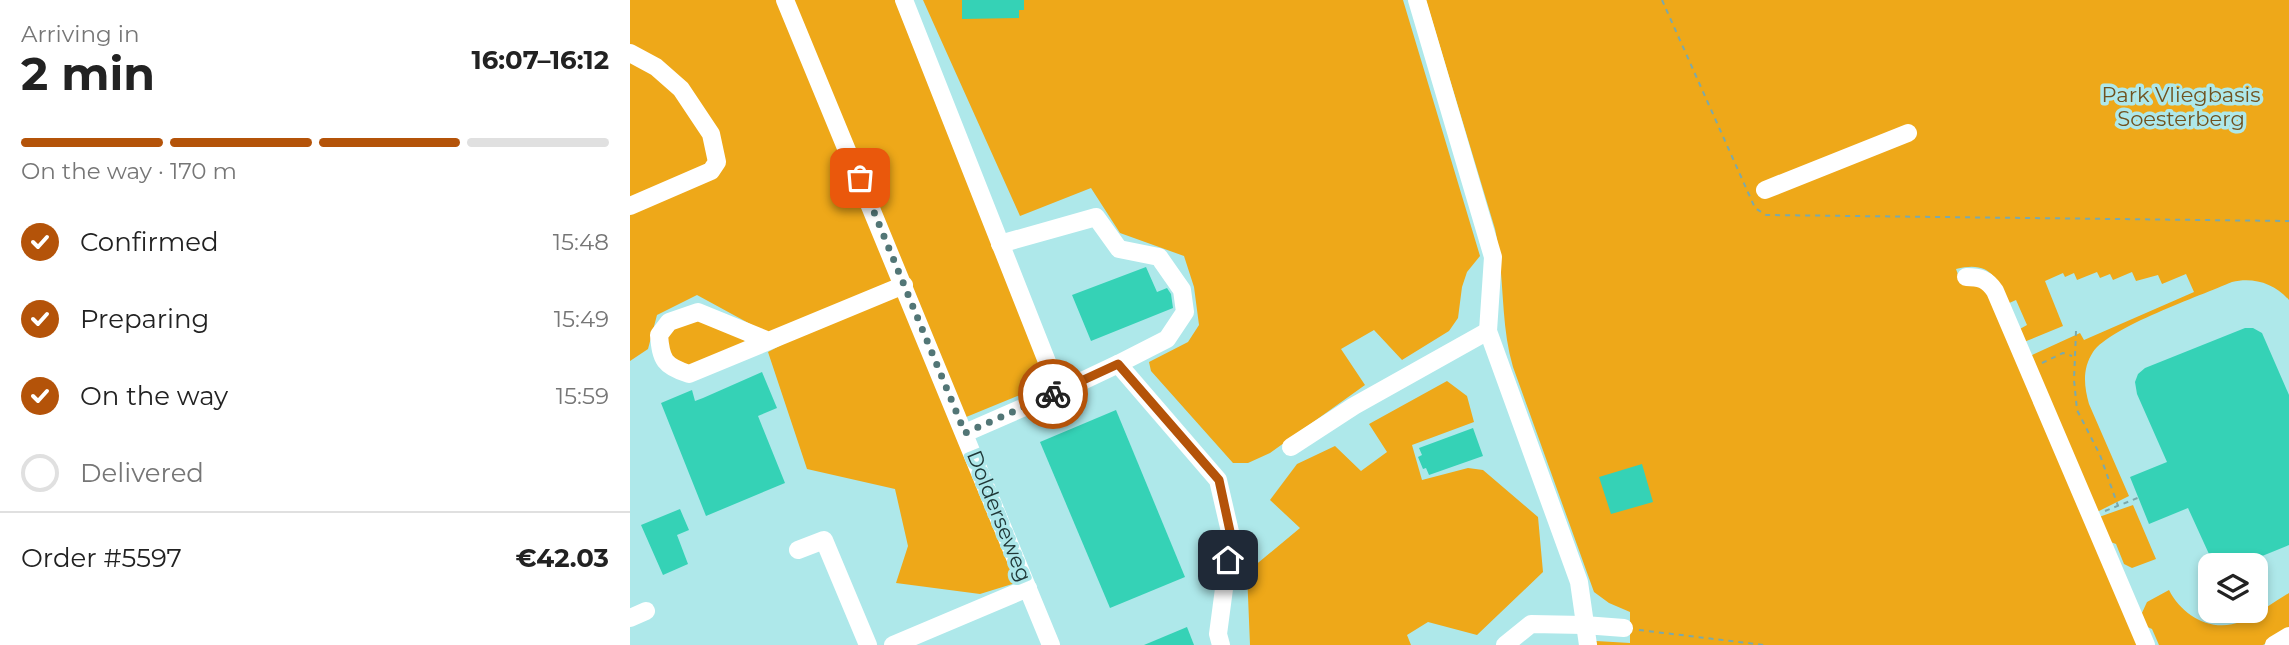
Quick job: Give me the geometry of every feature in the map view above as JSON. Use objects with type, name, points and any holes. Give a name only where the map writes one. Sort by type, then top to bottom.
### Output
[{"type":"lane","name":"Dolderseweg","points":[[785,0],[1051,645]]},
{"type":"lane","points":[[904,0],[1059,392]]},
{"type":"lane","points":[[1417,0],[1493,257],[1488,331],[1579,582],[1588,645]]},
{"type":"lane","points":[[630,52],[656,67],[681,89],[711,134],[718,162],[711,171],[630,205]]},
{"type":"lane","points":[[1765,190],[1908,132]]},
{"type":"lane","points":[[965,433],[1059,392],[1167,339],[1185,312],[1182,290],[1158,257],[1119,248],[1096,217],[1000,244]]},
{"type":"lane","points":[[1966,277],[1979,277],[1988,281],[1995,291],[2146,645]]},
{"type":"lane","points":[[769,341],[698,312],[669,322],[659,335],[661,354],[670,368],[689,374],[769,341],[904,285]]},
{"type":"lane","points":[[1291,447],[1354,406],[1488,331]]},
{"type":"lane","points":[[1118,364],[1219,480],[1231,536],[1218,634],[1221,645]]},
{"type":"lane","points":[[798,550],[824,540],[868,645]]},
{"type":"lane","points":[[892,645],[1028,589]]},
{"type":"lane","points":[[1505,645],[1531,624],[1624,628]]},
{"type":"lane","points":[[2274,645],[2289,636]]},
{"type":"path","points":[[1662,0],[1755,208],[1766,215],[2289,221]]},
{"type":"path","points":[[2076,331],[2074,357],[2077,410],[2100,455],[2119,506]]},
{"type":"path","points":[[2028,369],[2063,353],[2074,357]]},
{"type":"path","points":[[2091,517],[2140,497]]},
{"type":"path","points":[[1624,628],[1764,645]]},
{"type":"green space","points":[[630,0],[895,0],[1047,384],[954,422],[1019,582],[980,594],[896,583],[908,546],[895,489],[807,469],[768,352],[785,343],[697,295],[657,315],[648,349],[630,361]]},
{"type":"green space","points":[[923,0],[1403,0],[1480,256],[1467,272],[1458,318],[1449,331],[1402,360],[1374,330],[1341,349],[1365,385],[1270,453],[1248,463],[1233,463],[1151,371],[1149,362],[1188,342],[1199,325],[1194,287],[1184,256],[1120,233],[1091,188],[1020,216]]},
{"type":"green space","name":"Park Vliegbasis Soesterberg","points":[[1426,0],[2289,0],[2289,300],[2277,289],[2263,283],[2248,280],[2232,282],[2117,332],[2093,352],[2086,371],[2087,397],[2129,496],[2097,512],[2030,356],[2080,333],[2084,340],[2194,292],[2186,274],[2162,284],[2158,275],[2136,281],[2132,272],[2113,280],[2110,274],[2100,278],[2097,272],[2077,280],[2074,273],[2065,277],[2063,273],[2045,281],[2063,326],[2024,342],[2018,330],[2027,325],[2016,300],[2007,304],[1995,279],[1984,269],[1956,269],[1961,283],[1983,284],[2138,645],[1597,645],[1596,641],[1630,643],[1630,612],[1609,603],[1594,592],[1513,367],[1506,333],[1495,229]]},
{"type":"green space","points":[[698,318],[744,338],[745,344],[695,367],[675,363],[666,342],[668,337],[679,326]]},
{"type":"green space","points":[[1447,381],[1467,396],[1474,422],[1412,445],[1422,480],[1468,468],[1483,470],[1538,517],[1543,572],[1477,635],[1428,622],[1407,635],[1411,645],[1250,645],[1247,572],[1300,528],[1270,500],[1297,464],[1335,446],[1361,471],[1387,452],[1369,424]]},
{"type":"green space","points":[[2133,505],[2156,559],[2132,568],[2124,564],[2116,544],[2108,541],[2099,517]]},
{"type":"green space","points":[[2169,590],[2182,608],[2198,619],[2198,623],[2268,623],[2268,606],[2289,593],[2289,628],[2263,645],[2159,645],[2152,629],[2145,626],[2141,615],[2147,602]]},
{"type":"building","points":[[962,0],[1024,0],[1024,10],[1019,10],[1019,18],[962,19]]},
{"type":"building","points":[[1146,267],[1157,292],[1167,288],[1171,294],[1173,308],[1091,341],[1072,295]]},
{"type":"building","points":[[2245,328],[2253,328],[2262,333],[2289,395],[2289,545],[2268,554],[2209,553],[2188,508],[2149,524],[2130,477],[2167,462],[2137,394],[2135,382],[2138,374],[2145,368]]},
{"type":"building","points":[[762,372],[777,408],[758,416],[785,483],[706,516],[661,403],[692,390],[695,401]]},
{"type":"building","points":[[1116,410],[1185,577],[1110,608],[1040,442]]},
{"type":"building","points":[[1473,428],[1483,456],[1429,475],[1426,468],[1423,469],[1418,457],[1422,455],[1419,448]]},
{"type":"building","points":[[1642,464],[1653,502],[1611,514],[1599,477]]},
{"type":"building","points":[[680,509],[689,530],[677,535],[688,564],[663,575],[641,525]]},
{"type":"building","points":[[1187,627],[1194,645],[1144,645]]},
{"type":"way so far","points":[[860,178],[965,433],[1053,394]]},
{"type":"route","points":[[1053,394],[1118,364],[1219,480],[1231,536],[1228,560]]}]
